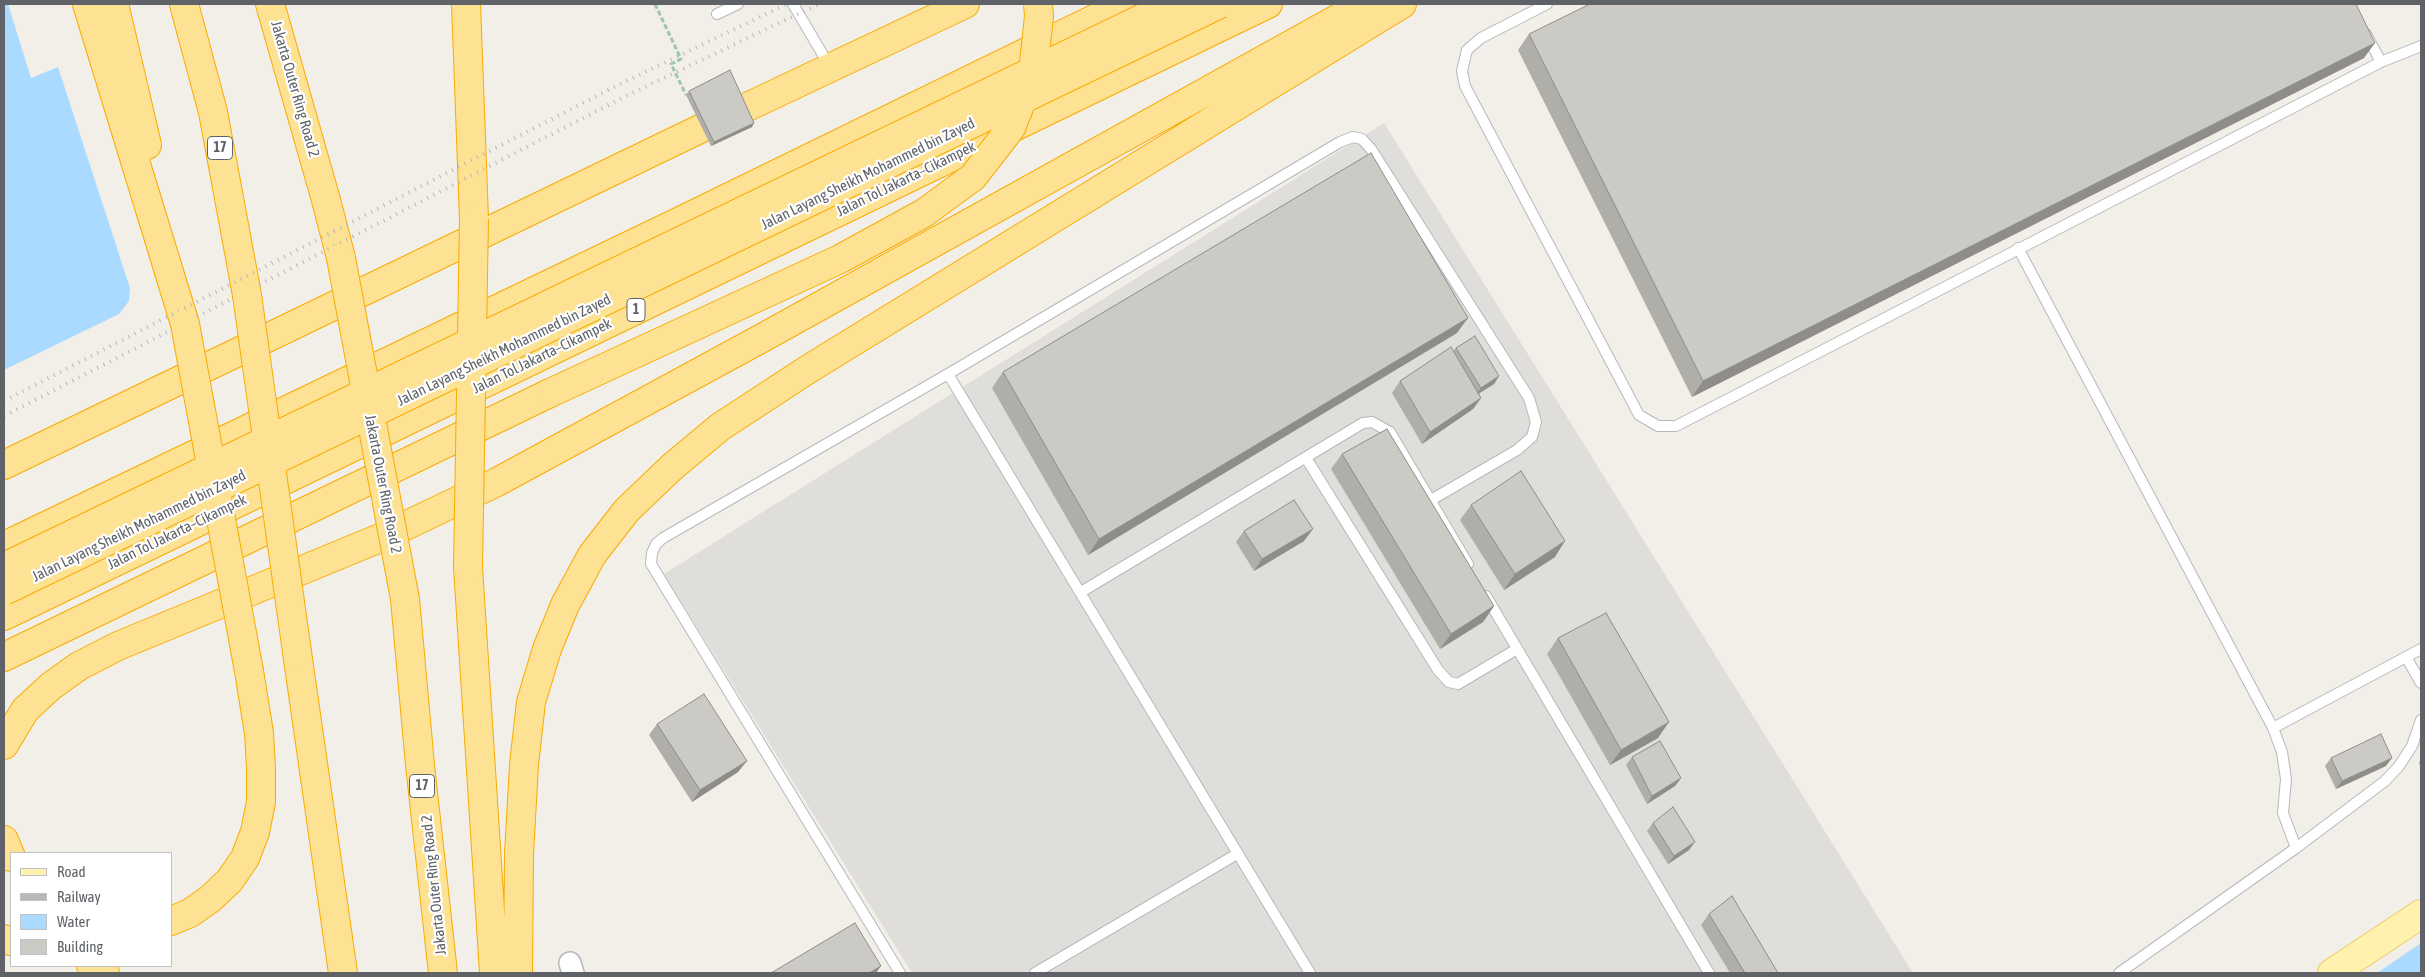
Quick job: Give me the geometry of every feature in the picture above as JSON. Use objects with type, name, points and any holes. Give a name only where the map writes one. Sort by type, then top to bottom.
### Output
[{"type":"highway","points":[[87,4],[185,323]]},
{"type":"highway","points":[[114,4],[185,323],[249,671],[259,733],[262,768],[261,802],[255,832],[245,858],[230,880],[210,899],[190,913],[172,921]]},
{"type":"highway","name":"17","points":[[184,4],[213,112],[248,295],[343,973]]},
{"type":"highway","name":"Jakarta Outer Ring Road 2","points":[[270,4],[341,258],[405,599],[420,765],[443,973]]},
{"type":"highway","points":[[466,4],[474,219],[468,567],[494,973]]},
{"type":"highway","points":[[743,109],[965,4]]},
{"type":"highway","points":[[4,657],[550,393],[840,260],[924,213],[973,177],[1011,128],[1033,72],[1039,16],[1038,4]]},
{"type":"highway","points":[[4,546],[747,189],[1125,4]]},
{"type":"highway","name":"Jalan Layang Sheikh Mohammed bin Zayed","points":[[4,567],[1172,4]]},
{"type":"highway","name":"Jalan Layang Sheikh Mohammed bin Zayed","points":[[4,591],[1220,4]]},
{"type":"highway","name":"Jalan Tol Jakarta–Cikampek","points":[[4,616],[1268,4]]},
{"type":"highway","points":[[4,745],[25,710],[50,686],[79,666],[118,646],[380,538],[497,482],[764,337],[1364,4]]},
{"type":"highway","points":[[518,973],[518,854],[524,766],[531,702],[547,649],[565,605],[592,555],[627,510],[672,467],[720,427],[807,370],[1402,4]]},
{"type":"highway","points":[[4,465],[702,128]]},
{"type":"highway","points":[[4,840],[10,855]]},
{"type":"highway","points":[[93,967],[105,973]]},
{"type":"main road","points":[[2332,973],[2421,914]]},
{"type":"lane","points":[[717,14],[738,4]]},
{"type":"lane","points":[[793,4],[831,68]]},
{"type":"lane","points":[[1547,4],[1482,38],[1467,50],[1462,70],[1465,86],[1639,415],[1658,426],[1676,426],[2381,62],[2421,46]]},
{"type":"lane","points":[[2359,20],[2381,62]]},
{"type":"lane","points":[[899,973],[650,564],[656,544],[663,538],[948,374],[1340,142],[1353,137],[1362,140],[1371,150],[1529,398],[1536,422],[1532,437],[1517,450],[1432,500]]},
{"type":"lane","points":[[2018,248],[2273,728],[2282,752],[2286,780],[2283,813],[2296,848]]},
{"type":"lane","points":[[948,374],[1310,973]]},
{"type":"lane","points":[[1081,592],[1363,423],[1372,422],[1390,432],[1432,500],[1476,579],[1709,973]]},
{"type":"lane","points":[[1306,458],[1438,670],[1449,682],[1458,684],[1517,649]]},
{"type":"lane","points":[[2273,728],[2421,649]]},
{"type":"lane","points":[[2406,657],[2421,683]]},
{"type":"lane","points":[[2119,973],[2296,848],[2385,781],[2400,766],[2412,746],[2421,720]]},
{"type":"lane","points":[[1034,973],[1237,854]]},
{"type":"path","points":[[655,4],[681,59],[671,64],[686,95]]},
{"type":"shaded area","points":[[1384,123],[1913,973],[912,973],[664,574]]},
{"type":"water","points":[[4,4],[8,4],[31,78],[58,67],[130,288],[129,301],[119,314],[4,370]]},
{"type":"water","points":[[2421,943],[2421,973],[2377,973]]},
{"type":"building","points":[[1590,4],[2356,4],[2375,43],[1703,381],[1529,34]]},
{"type":"building","points":[[730,70],[754,123],[714,142],[689,91]]},
{"type":"building","points":[[1371,153],[1468,318],[1099,539],[1003,372]]},
{"type":"building","points":[[1475,336],[1499,376],[1481,388],[1456,348]]},
{"type":"building","points":[[1451,347],[1481,398],[1430,432],[1400,381]]},
{"type":"building","points":[[1387,429],[1494,606],[1451,634],[1342,454]]},
{"type":"building","points":[[1521,471],[1565,541],[1515,574],[1471,505]]},
{"type":"building","points":[[1294,500],[1313,529],[1262,559],[1244,531]]},
{"type":"building","points":[[1606,613],[1669,722],[1621,750],[1558,638]]},
{"type":"building","points":[[704,694],[747,761],[700,790],[657,724]]},
{"type":"building","points":[[2381,734],[2392,758],[2342,781],[2331,758]]},
{"type":"building","points":[[1660,741],[1681,778],[1652,796],[1632,757]]},
{"type":"building","points":[[1673,807],[1695,842],[1674,856],[1653,823]]},
{"type":"building","points":[[1732,896],[1778,973],[1745,973],[1709,914]]},
{"type":"building","points":[[855,923],[881,966],[869,973],[771,973]]},
{"type":"railway","points":[[4,401],[618,85],[787,4]]},
{"type":"railway","points":[[4,416],[624,97],[819,4]]}]
